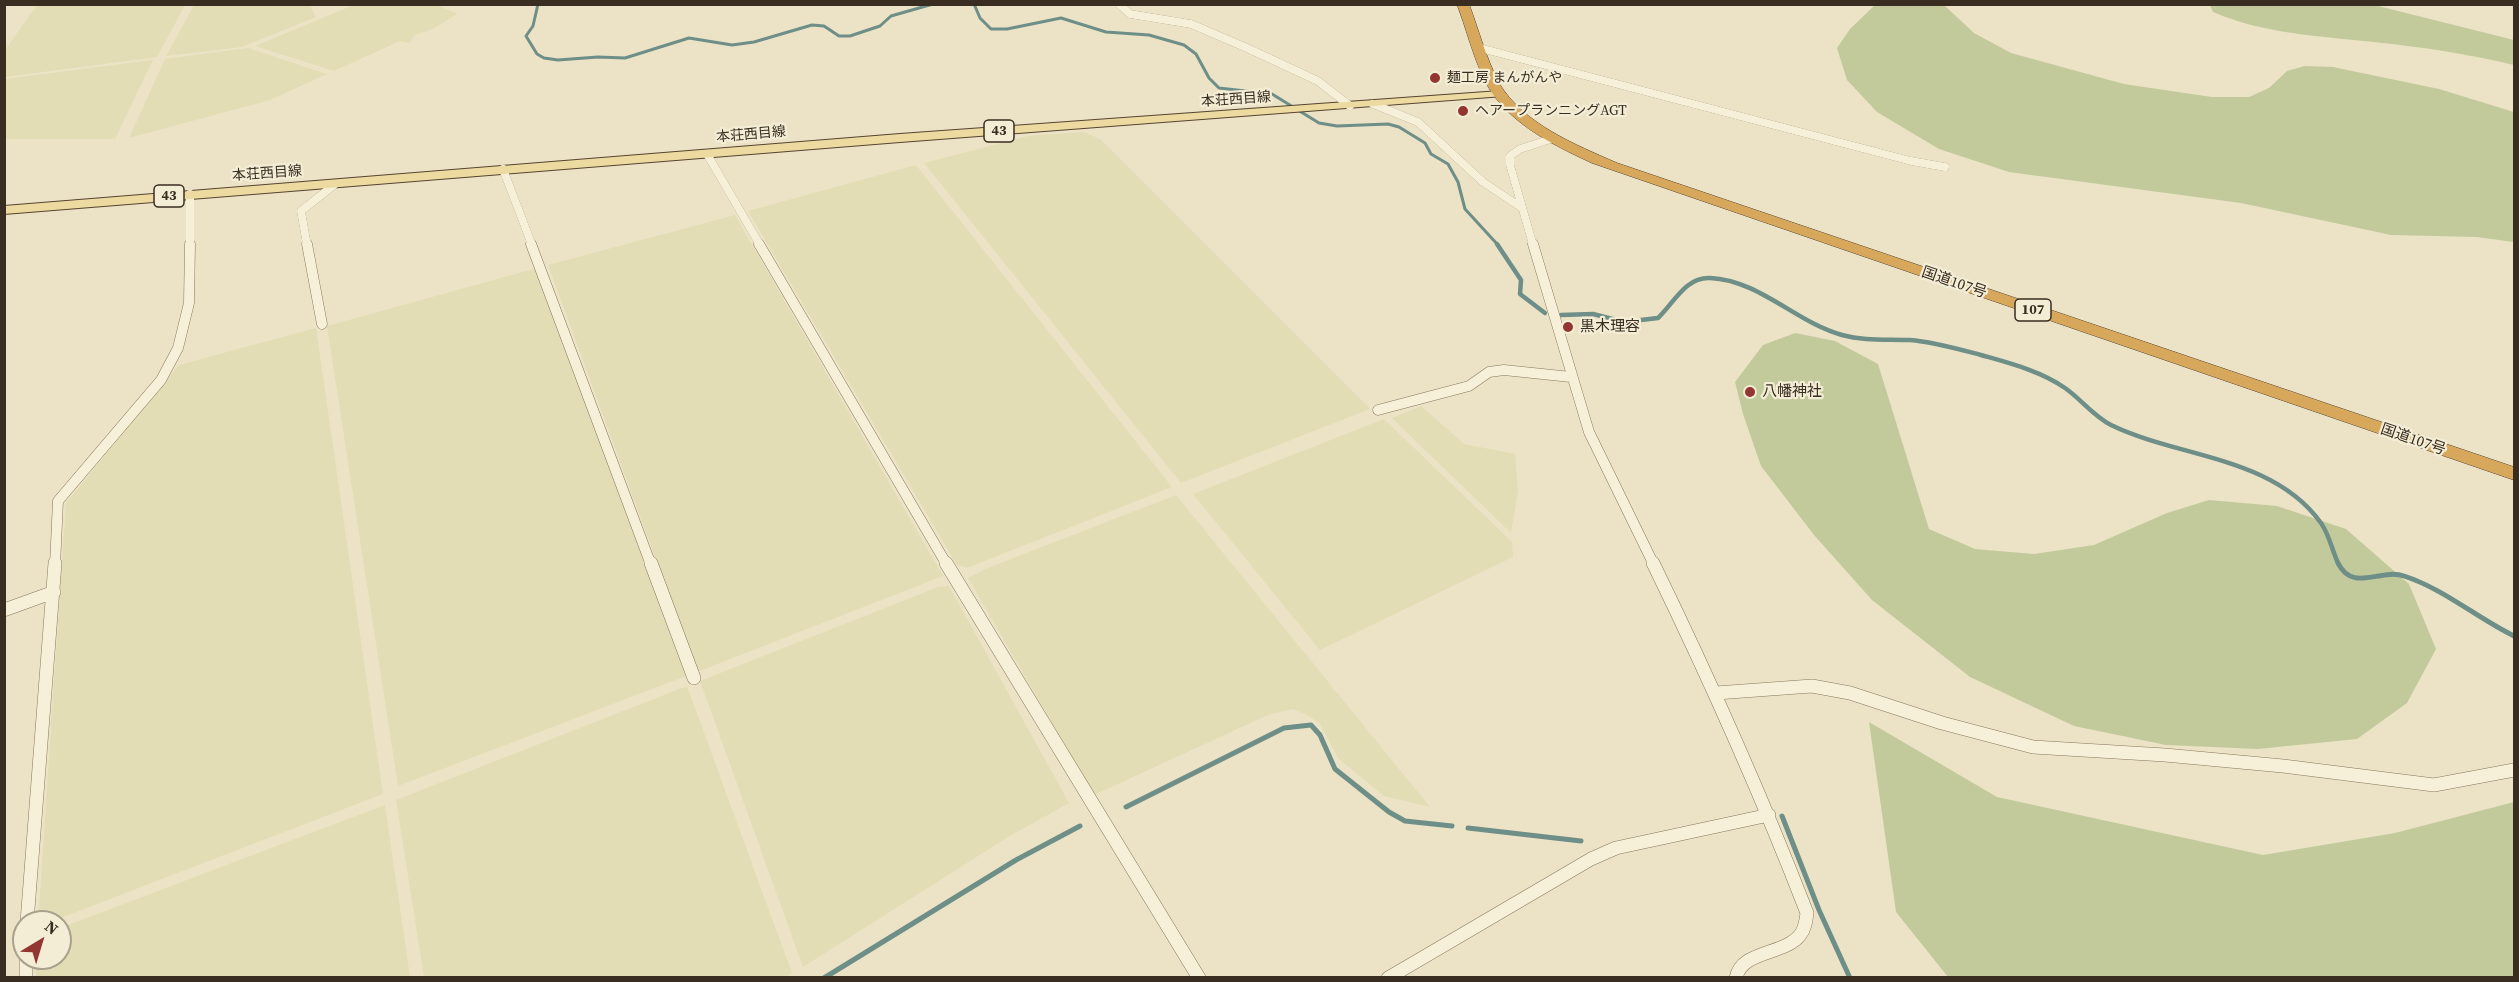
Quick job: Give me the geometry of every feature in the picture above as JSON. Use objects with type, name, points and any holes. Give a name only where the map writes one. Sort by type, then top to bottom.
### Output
[{"type":"highway","name":"国道107号","points":[[1463,4],[1488,74],[1500,94],[1522,116],[1554,138],[1612,166],[2514,474]]},
{"type":"main road","name":"本荘西目線","points":[[4,210],[334,185],[503,169],[1500,94]]},
{"type":"street","points":[[1119,4],[1130,14],[1191,24],[1247,48],[1318,81],[1350,106]]},
{"type":"street","points":[[1480,48],[1911,161],[1945,167]]},
{"type":"street","points":[[1373,104],[1418,122],[1477,176],[1522,208]]},
{"type":"street","points":[[1554,138],[1520,149],[1510,156],[1510,165],[1571,377],[1599,456],[1716,693],[1769,815],[1807,913],[1806,928],[1793,943],[1751,959],[1737,972],[1736,978]]},
{"type":"street","points":[[707,154],[954,576],[1198,978]]},
{"type":"street","points":[[503,169],[694,678]]},
{"type":"street","points":[[322,324],[301,211],[334,185]]},
{"type":"street","points":[[28,910],[54,592],[58,501],[161,380],[178,348],[189,303],[190,195]]},
{"type":"street","points":[[1378,410],[1469,386],[1489,372],[1504,370],[1571,377]]},
{"type":"street","points":[[4,610],[54,592]]},
{"type":"street","points":[[1716,693],[1812,686],[1850,693],[1942,723],[2033,747],[2165,755],[2283,766],[2434,785],[2514,771]]},
{"type":"street","points":[[1388,978],[1591,859],[1616,848],[1769,815]]},
{"type":"shaded area","points":[[356,4],[437,5],[457,14],[433,29],[415,35],[409,43],[400,41],[334,71],[255,46]]},
{"type":"shaded area","points":[[37,5],[185,5],[157,57],[5,77],[5,50]]},
{"type":"shaded area","points":[[194,5],[310,5],[316,17],[242,47],[166,56]]},
{"type":"shaded area","points":[[248,48],[327,74],[270,100],[129,138],[165,59]]},
{"type":"shaded area","points":[[153,60],[115,139],[5,139],[5,79]]},
{"type":"shaded area","points":[[1084,132],[1100,139],[1370,409],[1181,483],[924,163],[1028,136]]},
{"type":"shaded area","points":[[916,165],[1172,487],[967,568],[957,565],[748,211]]},
{"type":"shaded area","points":[[735,215],[943,576],[697,672],[548,265]]},
{"type":"shaded area","points":[[537,268],[686,676],[398,786],[327,326]]},
{"type":"shaded area","points":[[316,328],[383,794],[72,914],[72,910],[39,910],[66,503],[179,365]]},
{"type":"shaded area","points":[[1421,406],[1464,444],[1515,454],[1518,491],[1511,533],[1392,418]]},
{"type":"shaded area","points":[[1384,419],[1512,542],[1513,557],[1320,650],[1193,494]]},
{"type":"shaded area","points":[[1176,495],[1430,807],[1384,796],[1338,758],[1320,724],[1306,714],[1292,709],[1268,715],[1094,795],[968,578],[985,569]]},
{"type":"shaded area","points":[[949,586],[1069,803],[1008,837],[803,967],[700,681],[938,587]]},
{"type":"shaded area","points":[[687,686],[792,973],[785,978],[424,977],[396,800]]},
{"type":"shaded area","points":[[385,805],[410,977],[36,977],[36,970],[72,970],[72,923]]},
{"type":"green space","points":[[1876,4],[1944,5],[1974,33],[2011,53],[2124,84],[2212,97],[2249,97],[2269,88],[2287,71],[2305,66],[2333,67],[2439,89],[2514,112],[2514,242],[2476,237],[2391,235],[2241,203],[2009,172],[1939,149],[1877,112],[1847,80],[1837,48],[1850,29]]},
{"type":"green space","points":[[2210,5],[2374,5],[2514,40],[2514,65],[2427,49],[2272,30],[2213,12]]},
{"type":"green space","points":[[1795,333],[1835,341],[1878,364],[1929,529],[1975,549],[2034,554],[2094,545],[2167,513],[2209,500],[2277,506],[2346,529],[2409,584],[2436,649],[2407,703],[2357,739],[2258,749],[2166,745],[2074,726],[1970,677],[1872,600],[1814,535],[1761,466],[1743,414],[1735,382],[1763,345]]},
{"type":"green space","points":[[1869,722],[1997,797],[2263,855],[2395,833],[2514,802],[2514,977],[1948,977],[1896,912]]},
{"type":"waterway","points":[[538,4],[533,26],[526,36],[537,54],[544,58],[558,60],[598,57],[625,58],[689,38],[732,45],[754,42],[812,25],[824,26],[839,36],[850,36],[880,26],[891,16],[933,4]]},
{"type":"waterway","points":[[974,4],[980,18],[991,29],[1007,29],[1061,18],[1106,32],[1149,35],[1184,45],[1196,54],[1209,78],[1219,88],[1272,94],[1319,123],[1337,126],[1388,124],[1399,127],[1425,143],[1431,154],[1448,164],[1458,182],[1465,209],[1498,245]]},
{"type":"waterway","points":[[1497,244],[1521,280],[1520,294],[1545,313]]},
{"type":"waterway","points":[[1561,315],[1593,314],[1624,322],[1658,318],[1687,286],[1701,279],[1710,278],[1745,286],[1809,321],[1842,335],[1867,339],[1928,342],[2014,364],[2056,382],[2111,425],[2166,445],[2224,461],[2278,484],[2301,501],[2321,523],[2339,564]]},
{"type":"waterway","points":[[2339,564],[2351,577],[2368,578],[2395,574],[2419,582],[2514,636]]},
{"type":"waterway","points":[[1126,807],[1284,728],[1311,725],[1320,735],[1335,769],[1389,812],[1405,821],[1452,826]]},
{"type":"waterway","points":[[1782,816],[1819,910],[1850,978]]},
{"type":"waterway","points":[[824,978],[1016,860],[1080,826]]},
{"type":"waterway","points":[[1468,828],[1581,841]]},
{"type":"place","name":"麺工房 まんがんや","points":[[1435,78]]},
{"type":"place","name":"ヘアープランニングAGT","points":[[1463,111]]},
{"type":"place","name":"黒木理容","points":[[1568,327]]},
{"type":"place","name":"八幡神社","points":[[1750,392]]}]
